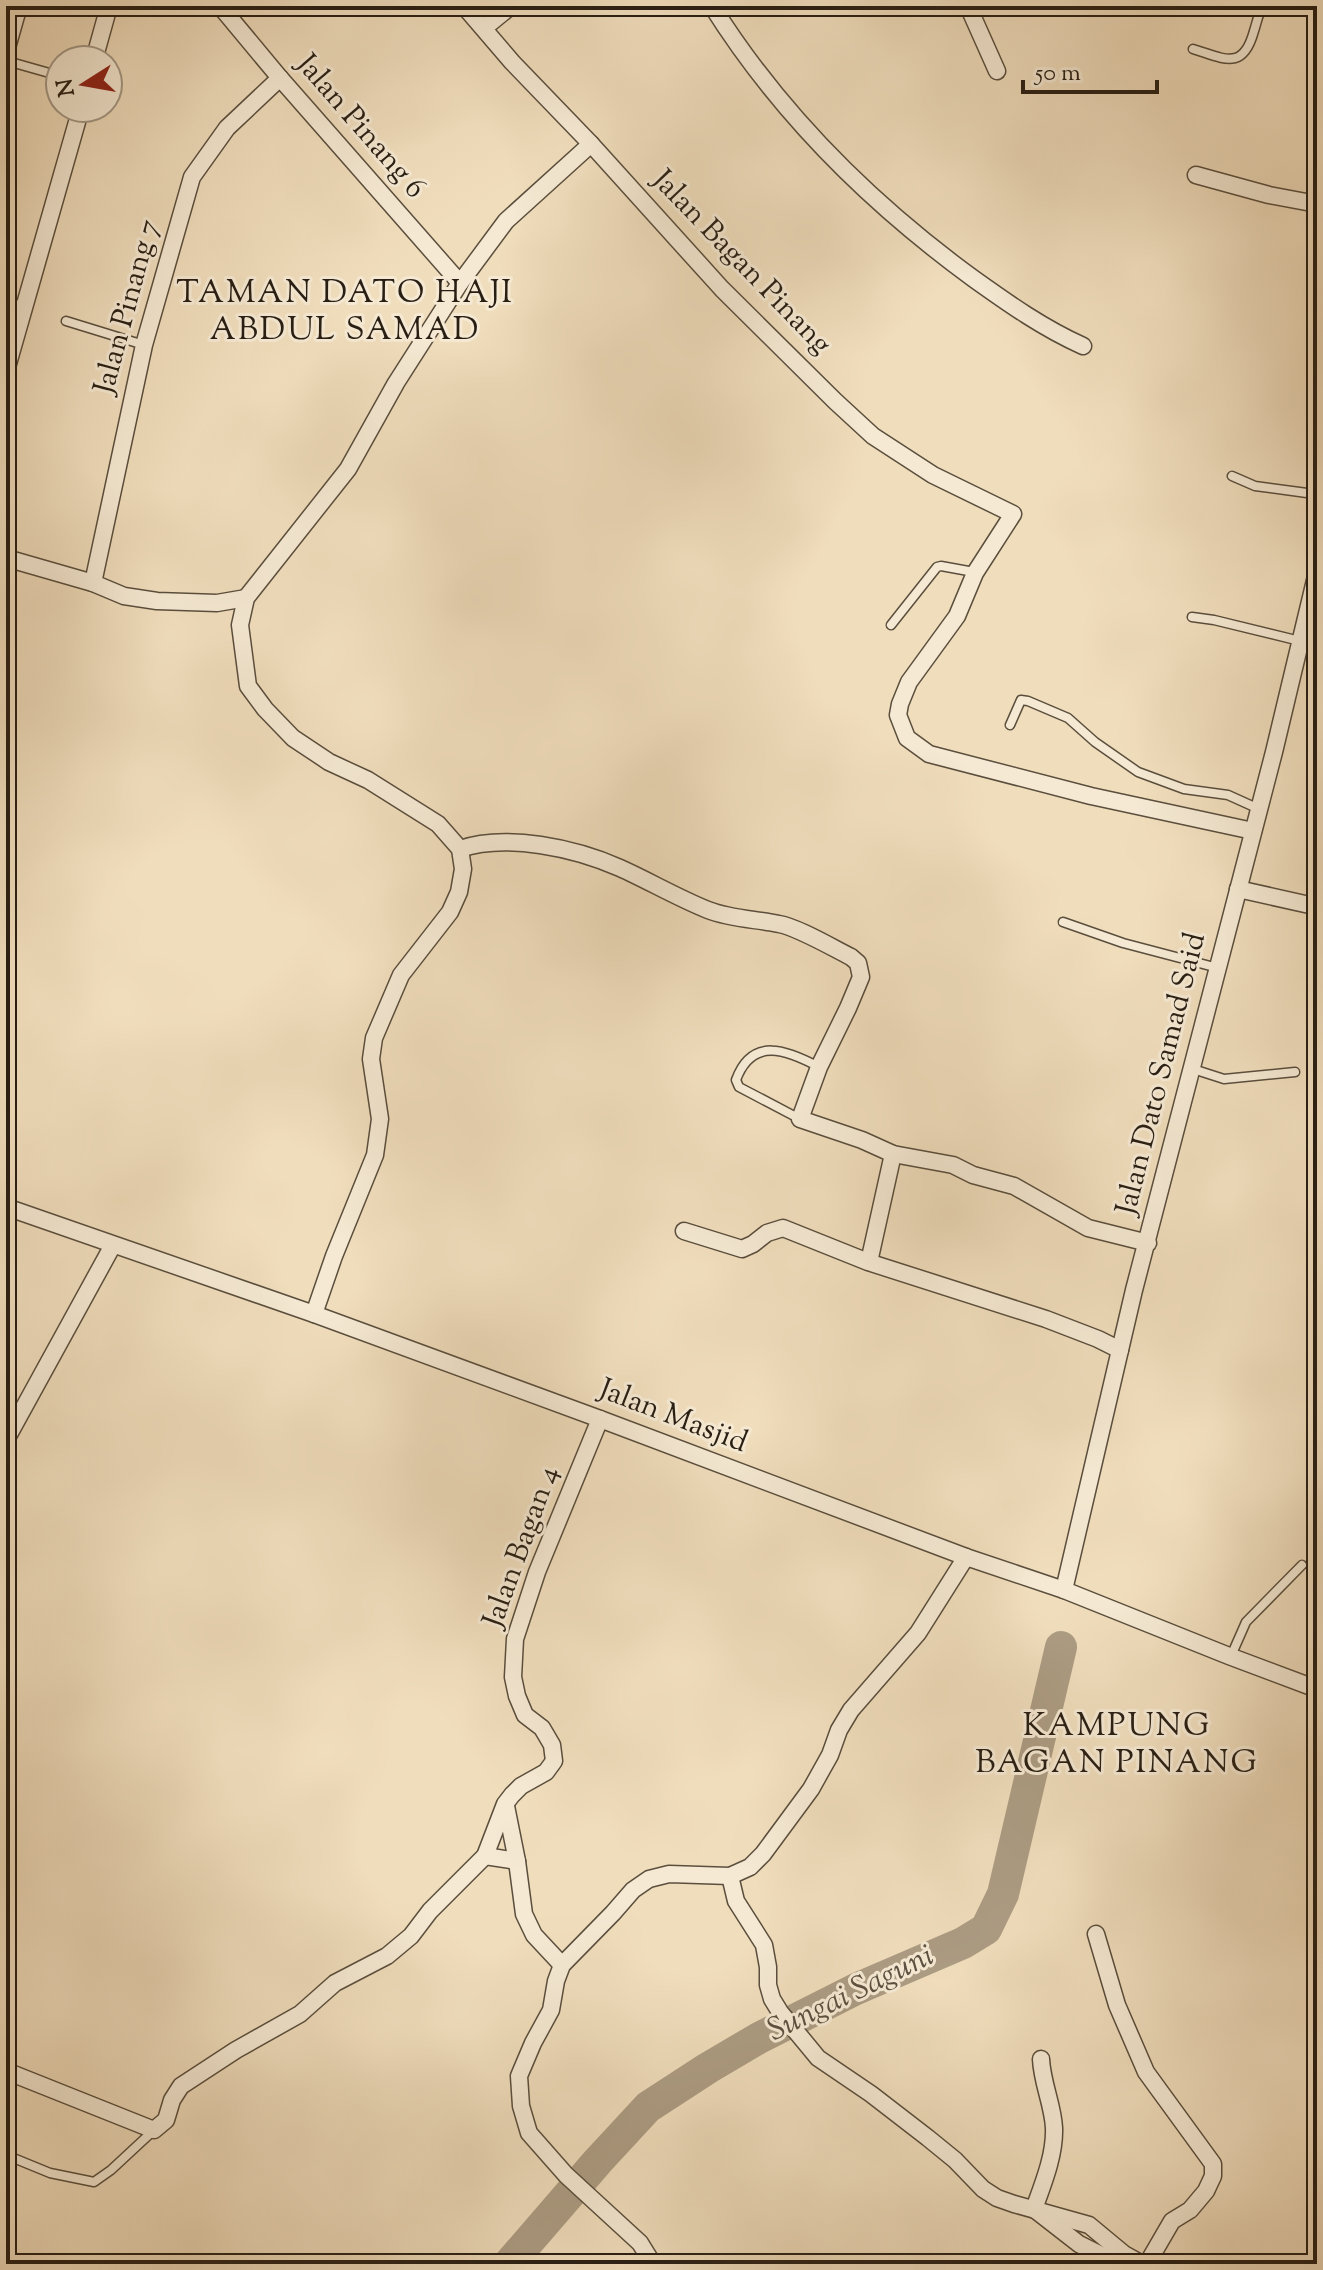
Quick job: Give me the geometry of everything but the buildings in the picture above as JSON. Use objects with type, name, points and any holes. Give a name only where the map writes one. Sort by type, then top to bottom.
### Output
[{"type":"street","points":[[98,44],[109,6]]},
{"type":"street","name":"Jalan Pinang 6","points":[[220,6],[460,283]]},
{"type":"street","name":"Jalan Bagan Pinang","points":[[464,6],[722,289],[835,401],[873,436],[933,475],[1013,514],[975,573]]},
{"type":"street","points":[[484,28],[511,6]]},
{"type":"street","points":[[712,6],[797,122],[850,176],[948,260],[1052,332],[1083,346]]},
{"type":"street","points":[[968,6],[997,71]]},
{"type":"street","name":"Jalan Pinang 7","points":[[93,583],[144,345],[192,177],[227,128],[280,78]]},
{"type":"street","points":[[6,371],[76,124]]},
{"type":"street","points":[[314,1314],[375,1155],[380,1119],[371,1059],[374,1038],[401,975],[450,912],[459,892],[463,869],[460,849],[438,824],[368,780],[329,762],[293,738],[265,709],[248,686],[240,625],[246,598],[348,469],[396,383],[460,283],[506,221],[591,144]]},
{"type":"street","points":[[1196,175],[1269,195],[1317,204]]},
{"type":"street","points":[[6,558],[93,583],[124,596],[157,601],[217,603],[246,598]]},
{"type":"street","name":"Jalan Dato Samad Said","points":[[1064,1590],[1120,1350],[1317,572]]},
{"type":"street","points":[[975,573],[957,616],[909,682],[898,715],[907,738],[929,754],[1091,796],[1253,831]]},
{"type":"street","points":[[460,849],[509,841],[565,850],[615,866],[708,910],[754,922],[782,924],[851,957],[858,963],[861,977],[819,1067],[800,1119],[893,1154],[953,1165],[973,1175],[1014,1186],[1088,1228],[1148,1243]]},
{"type":"street","points":[[1238,889],[1317,909]]},
{"type":"street","points":[[869,1262],[893,1154]]},
{"type":"street","name":"Jalan Masjid","points":[[6,1207],[314,1314],[600,1419],[966,1557],[1064,1590],[1317,1689]]},
{"type":"street","points":[[684,1231],[742,1249],[767,1233],[783,1228],[869,1262],[1046,1319],[1120,1350]]},
{"type":"street","points":[[6,1440],[113,1245]]},
{"type":"street","name":"Jalan Bagan 4","points":[[505,1804],[521,1786],[546,1772],[554,1761],[552,1745],[542,1728],[525,1715],[517,1696],[513,1677],[515,1639],[537,1572],[600,1419]]},
{"type":"street","points":[[653,2264],[640,2243],[566,2175],[529,2133],[521,2106],[519,2076],[551,2010],[562,1965],[633,1890],[649,1879],[669,1874],[730,1876],[750,1867],[777,1838],[811,1789],[851,1710],[918,1633],[966,1557]]},
{"type":"street","points":[[6,2071],[154,2130],[166,2120],[172,2100],[181,2086],[300,2014],[335,1983],[387,1956],[411,1936],[430,1911],[485,1856],[505,1804]]},
{"type":"street","points":[[505,1804],[524,1914],[534,1935],[562,1965]]},
{"type":"street","points":[[485,1856],[517,1861]]},
{"type":"street","points":[[730,1876],[736,1901],[764,1945],[772,1999],[818,2058],[928,2138],[997,2198],[1089,2225],[1113,2259],[1145,2264],[1172,2221],[1190,2210],[1206,2191],[1213,2176],[1213,2164],[1146,2072],[1117,2005],[1096,1934]]},
{"type":"street","points":[[1034,2209],[1053,2148],[1054,2126],[1042,2077],[1041,2059]]},
{"type":"lane","points":[[23,6],[7,63],[44,72]]},
{"type":"lane","points":[[1193,49],[1230,60],[1240,58],[1248,49],[1263,6]]},
{"type":"lane","points":[[6,302],[23,306]]},
{"type":"lane","points":[[66,321],[144,345]]},
{"type":"lane","points":[[1232,476],[1255,486],[1317,496]]},
{"type":"lane","points":[[891,625],[937,567],[975,573]]},
{"type":"lane","points":[[1192,617],[1301,641]]},
{"type":"lane","points":[[1010,725],[1021,700],[1028,701],[1068,718],[1095,742],[1138,772],[1184,789],[1228,795],[1259,809]]},
{"type":"lane","points":[[1063,922],[1123,943],[1219,968]]},
{"type":"lane","points":[[800,1119],[739,1087],[736,1080],[751,1055],[762,1051],[789,1053],[819,1067]]},
{"type":"lane","points":[[1193,1069],[1224,1079],[1295,1072]]},
{"type":"lane","points":[[1230,1657],[1246,1622],[1302,1565]]},
{"type":"lane","points":[[6,2155],[50,2173],[94,2182],[154,2130]]},
{"type":"waterway","name":"Sungai Saguni","points":[[509,2264],[648,2107],[759,2038],[856,1989],[963,1943],[986,1929],[1003,1894],[1061,1647]]},
{"type":"district","name":"TAMAN DATO HAJI ABDUL SAMAD","points":[[345,312]]},
{"type":"district","name":"KAMPUNG BAGAN PINANG","points":[[1117,1746]]}]
